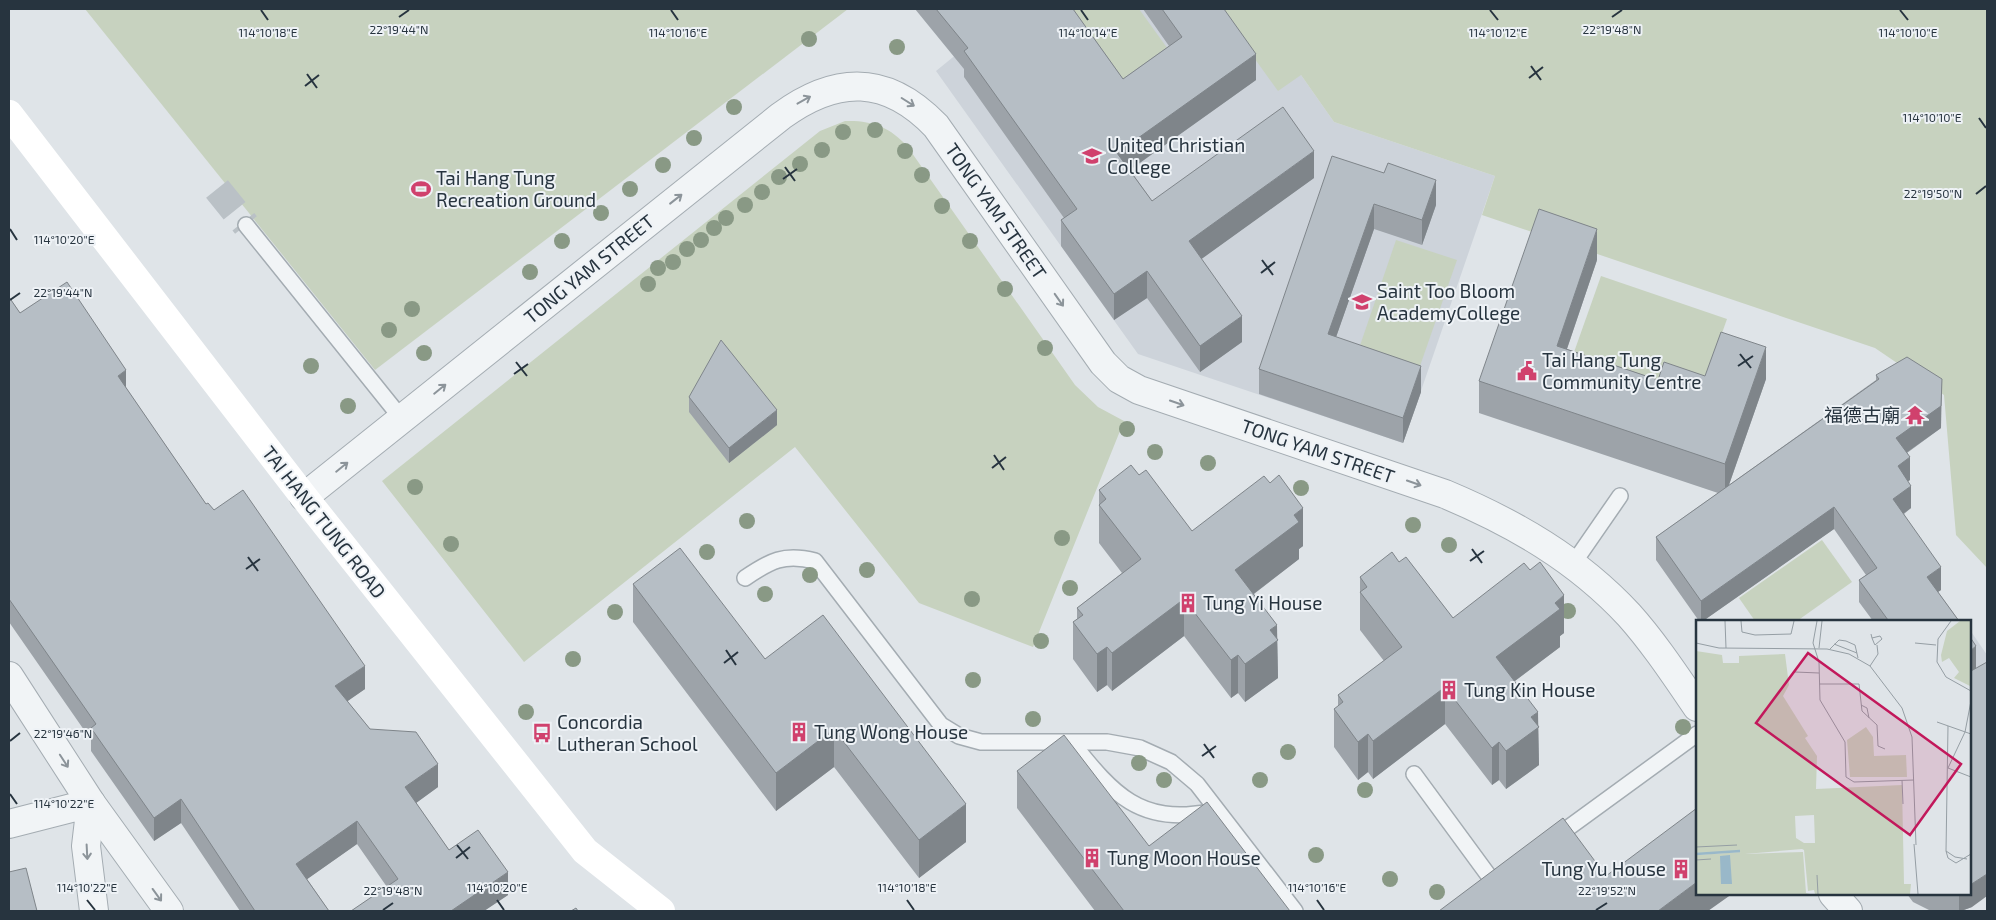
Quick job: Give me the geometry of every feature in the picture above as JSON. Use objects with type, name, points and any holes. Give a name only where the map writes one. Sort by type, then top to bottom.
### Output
[{"type":"main road","name":"TAI HANG TUNG ROAD","points":[[9,114],[304,497],[585,851],[661,911]]},
{"type":"street","name":"TONG YAM STREET","points":[[304,497],[802,100],[821,92],[842,87],[863,86],[884,91],[904,99],[922,110],[936,126],[1103,363],[1128,385],[1445,494],[1490,513],[1533,536],[1573,564],[1629,615],[1653,644],[1696,705]]},
{"type":"street","points":[[9,676],[91,803],[169,911]]},
{"type":"street","points":[[9,824],[91,803]]},
{"type":"street","points":[[91,803],[86,846],[94,911]]},
{"type":"street","points":[[1834,895],[1848,911]]},
{"type":"lane","points":[[246,225],[402,419]]},
{"type":"lane","points":[[1573,564],[1620,496]]},
{"type":"lane","points":[[745,578],[766,563],[796,556],[815,561],[941,725],[959,736],[981,742],[1073,744],[1107,742],[1140,748],[1171,762],[1197,784],[1294,911]]},
{"type":"lane","points":[[1541,848],[1696,735]]},
{"type":"lane","points":[[1073,744],[1096,772],[1120,796],[1151,812],[1184,817],[1218,810]]},
{"type":"lane","points":[[1414,774],[1494,883]]},
{"type":"lane","points":[[1478,894],[1510,871]]},
{"type":"shaded area","points":[[1012,9],[1219,9],[1301,75],[1334,122],[1495,176],[1403,443],[1138,354],[936,71]]},
{"type":"shaded area","points":[[1971,631],[1987,655],[1987,700],[1971,711]]},
{"type":"green space","name":"Tai Hang Tung Recreation Ground","points":[[85,9],[848,9],[375,370]]},
{"type":"green space","points":[[1060,9],[1139,9],[1178,63],[1125,100]]},
{"type":"green space","points":[[1219,9],[1987,9],[1987,568],[1956,535],[1944,395],[1875,348],[1482,215],[1495,176],[1334,122],[1301,75],[1278,91]]},
{"type":"green space","points":[[845,121],[872,123],[887,129],[901,139],[1075,385],[1098,407],[1124,421],[1033,647],[919,603],[795,447],[524,662],[382,481],[820,131]]},
{"type":"green space","points":[[1396,240],[1457,260],[1413,386],[1353,366]]},
{"type":"green space","points":[[1601,276],[1727,319],[1699,398],[1573,355]]},
{"type":"green space","points":[[1822,540],[1852,582],[1798,620],[1754,620],[1739,598]]},
{"type":"building","points":[[936,9],[1073,9],[1123,79],[1182,37],[1162,9],[1224,9],[1256,54],[1117,153],[1152,201],[1283,107],[1314,151],[1189,241],[1242,316],[1200,346],[1147,271],[1114,294],[1061,220],[1077,209],[964,51],[968,48]]},
{"type":"building","points":[[1332,156],[1384,173],[1388,163],[1436,180],[1422,220],[1374,204],[1328,334],[1421,366],[1403,418],[1259,369]]},
{"type":"building","name":"Tai Hang Tung Community Centre","points":[[1539,209],[1597,229],[1557,346],[1658,380],[1664,362],[1705,376],[1721,332],[1766,347],[1725,464],[1479,381]]},
{"type":"building","points":[[67,282],[126,370],[118,376],[206,504],[208,503],[214,510],[243,490],[365,666],[335,686],[370,729],[416,732],[438,764],[405,787],[449,850],[478,830],[508,872],[451,911],[351,911],[398,879],[357,821],[296,864],[329,911],[255,911],[181,799],[154,818],[91,728],[96,724],[9,599],[9,297],[20,313]]},
{"type":"building","points":[[721,340],[777,410],[729,448],[689,397]]},
{"type":"building","points":[[1907,357],[1942,379],[1941,406],[1896,438],[1910,457],[1898,466],[1911,486],[1893,499],[1941,567],[1927,577],[1958,620],[1888,620],[1859,580],[1877,568],[1834,507],[1701,601],[1656,537],[1879,379],[1876,375]]},
{"type":"building","points":[[1131,465],[1139,475],[1146,470],[1192,531],[1264,476],[1270,483],[1279,475],[1303,508],[1294,515],[1299,522],[1235,570],[1277,625],[1270,630],[1278,640],[1245,664],[1238,655],[1231,660],[1184,599],[1112,653],[1107,647],[1097,654],[1073,622],[1083,615],[1077,608],[1141,559],[1099,505],[1106,499],[1099,490]]},
{"type":"building","points":[[680,548],[765,659],[823,615],[966,804],[919,840],[834,729],[776,773],[633,584]]},
{"type":"building","points":[[1392,552],[1399,562],[1406,557],[1453,618],[1524,563],[1530,570],[1540,562],[1564,595],[1555,603],[1560,609],[1496,657],[1538,712],[1531,717],[1539,727],[1506,751],[1499,742],[1492,748],[1445,687],[1373,741],[1368,734],[1358,742],[1334,709],[1343,702],[1338,695],[1402,647],[1360,592],[1367,587],[1360,577]]},
{"type":"building","points":[[1971,638],[1976,646],[1971,650]]},
{"type":"building","points":[[1987,662],[1987,874],[1971,884],[1971,671]]},
{"type":"building","points":[[1064,735],[1149,846],[1207,802],[1290,911],[1124,911],[1017,771]]},
{"type":"building","points":[[1696,809],[1696,883],[1658,911],[1439,911],[1563,818],[1606,876]]},
{"type":"building","points":[[26,868],[37,911],[9,911],[9,872]]},
{"type":"tunnel","points":[[217,189],[246,225]]},
{"type":"place","name":"United Christian College","points":[[1092,156]]},
{"type":"place","name":"Tai Hang Tung Recreation Ground","points":[[421,189]]},
{"type":"place","name":"Saint Too Bloom AcademyCollege","points":[[1362,302]]},
{"type":"place","name":"Tai Hang Tung Community Centre","points":[[1527,371]]},
{"type":"place","name":"福德古廟","points":[[1915,415]]},
{"type":"place","name":"Tung Yi House","points":[[1188,603]]},
{"type":"place","name":"Tung Kin House","points":[[1449,690]]},
{"type":"place","name":"Tung Wong House","points":[[799,732]]},
{"type":"place","name":"Concordia Lutheran School","points":[[542,733]]},
{"type":"place","name":"Tung Moon House","points":[[1092,858]]},
{"type":"place","name":"Tung Yu House","points":[[1681,869]]}]
